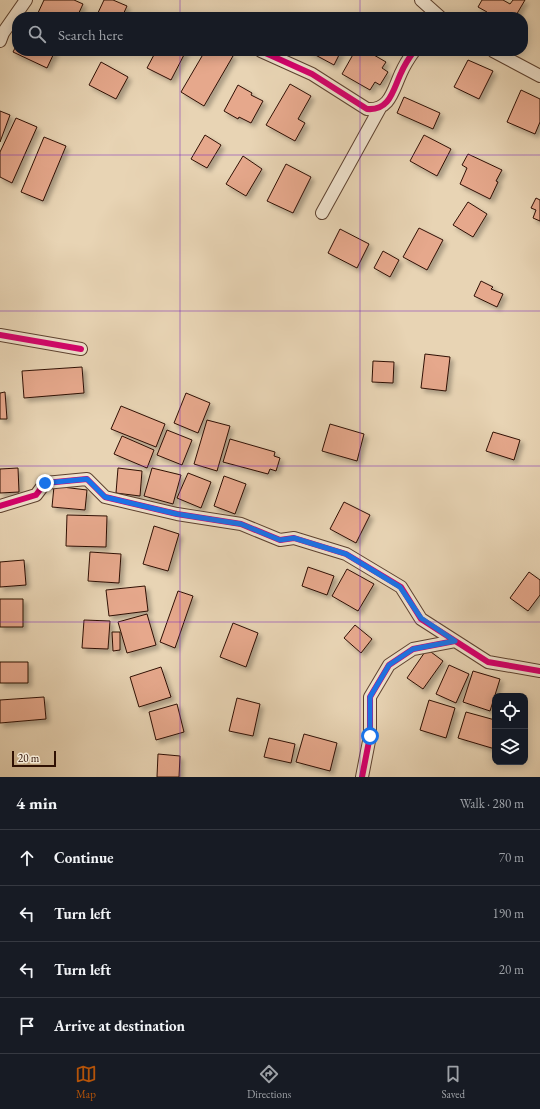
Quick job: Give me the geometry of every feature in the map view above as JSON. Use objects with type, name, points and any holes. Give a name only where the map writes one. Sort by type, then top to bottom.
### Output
[{"type":"street","points":[[18,12],[26,0]]},
{"type":"street","points":[[421,0],[434,12]]},
{"type":"street","points":[[0,41],[3,33],[12,20]]},
{"type":"street","points":[[272,56],[312,74],[367,109],[380,108]]},
{"type":"street","points":[[322,213],[380,108],[389,100],[401,72],[411,56]]},
{"type":"street","points":[[502,56],[540,76]]},
{"type":"street","points":[[0,336],[81,349]]},
{"type":"street","points":[[0,506],[36,495],[45,483],[87,479],[105,497],[177,514],[241,524],[280,540],[294,538],[346,554],[400,587],[421,618],[488,662],[540,671]]},
{"type":"street","points":[[362,777],[370,736],[370,697],[389,665],[413,649],[455,641]]},
{"type":"building","points":[[44,0],[74,0],[83,4],[79,12],[38,12]]},
{"type":"building","points":[[104,0],[113,0],[127,6],[124,12],[98,12]]},
{"type":"building","points":[[482,0],[503,0],[510,4],[513,0],[525,0],[518,12],[487,12],[478,7]]},
{"type":"building","points":[[22,56],[53,56],[47,68]]},
{"type":"building","points":[[153,56],[183,56],[171,80],[147,68]]},
{"type":"building","points":[[202,56],[233,56],[204,106],[181,92]]},
{"type":"building","points":[[317,56],[338,56],[334,65]]},
{"type":"building","points":[[352,56],[376,56],[386,62],[382,68],[388,72],[380,85],[375,82],[370,90],[342,74]]},
{"type":"building","points":[[468,60],[493,71],[479,99],[454,87]]},
{"type":"building","points":[[101,62],[128,77],[116,99],[89,85]]},
{"type":"building","points":[[290,84],[311,96],[298,119],[305,123],[295,141],[266,125]]},
{"type":"building","points":[[238,85],[252,93],[251,95],[263,101],[251,123],[239,117],[238,119],[224,111]]},
{"type":"building","points":[[521,90],[540,99],[540,122],[535,134],[507,122]]},
{"type":"building","points":[[404,97],[440,113],[433,129],[397,113]]},
{"type":"building","points":[[0,111],[10,115],[0,142]]},
{"type":"building","points":[[16,118],[37,127],[12,183],[0,177],[0,152]]},
{"type":"building","points":[[205,135],[221,145],[207,168],[191,159]]},
{"type":"building","points":[[424,135],[451,149],[437,176],[410,161]]},
{"type":"building","points":[[44,137],[66,146],[43,201],[21,192]]},
{"type":"building","points":[[468,154],[502,170],[496,181],[498,182],[490,199],[460,184],[467,168],[462,165]]},
{"type":"building","points":[[243,156],[262,169],[246,196],[226,184]]},
{"type":"building","points":[[286,164],[311,177],[293,213],[267,201]]},
{"type":"building","points":[[536,198],[540,200],[540,221],[533,218],[536,210],[531,208]]},
{"type":"building","points":[[468,202],[487,214],[473,237],[453,225]]},
{"type":"building","points":[[419,228],[443,240],[427,270],[403,257]]},
{"type":"building","points":[[340,229],[369,244],[357,268],[328,253]]},
{"type":"building","points":[[383,251],[399,260],[390,277],[374,268]]},
{"type":"building","points":[[481,281],[493,287],[491,289],[503,294],[497,307],[474,296]]},
{"type":"building","points":[[425,354],[450,357],[446,391],[421,388]]},
{"type":"building","points":[[373,361],[394,362],[393,383],[372,382]]},
{"type":"building","points":[[82,367],[84,393],[24,398],[22,371]]},
{"type":"building","points":[[5,392],[7,419],[0,419],[0,393]]},
{"type":"building","points":[[186,393],[210,403],[198,433],[174,423]]},
{"type":"building","points":[[121,406],[165,424],[156,447],[111,429]]},
{"type":"building","points":[[207,420],[230,426],[217,471],[194,464]]},
{"type":"building","points":[[330,424],[364,434],[357,461],[322,451]]},
{"type":"building","points":[[167,430],[192,440],[182,465],[157,455]]},
{"type":"building","points":[[493,432],[520,440],[514,460],[486,451]]},
{"type":"building","points":[[122,436],[154,450],[147,468],[114,454]]},
{"type":"building","points":[[230,439],[275,452],[274,456],[280,458],[276,471],[270,469],[268,474],[223,462]]},
{"type":"building","points":[[18,468],[19,492],[0,493],[0,469]]},
{"type":"building","points":[[118,468],[142,471],[140,496],[116,493]]},
{"type":"building","points":[[152,468],[181,475],[173,504],[144,496]]},
{"type":"building","points":[[188,473],[211,482],[201,508],[177,498]]},
{"type":"building","points":[[224,476],[246,484],[235,514],[214,506]]},
{"type":"building","points":[[54,486],[87,490],[85,510],[52,507]]},
{"type":"building","points":[[344,502],[370,515],[356,543],[330,529]]},
{"type":"building","points":[[67,515],[107,516],[106,547],[66,546]]},
{"type":"building","points":[[154,526],[179,534],[168,571],[143,564]]},
{"type":"building","points":[[90,552],[121,554],[119,583],[88,581]]},
{"type":"building","points":[[24,560],[26,585],[0,587],[0,562]]},
{"type":"building","points":[[308,567],[334,576],[327,595],[302,586]]},
{"type":"building","points":[[347,569],[374,584],[358,611],[332,596]]},
{"type":"building","points":[[529,572],[540,580],[540,595],[528,611],[510,598]]},
{"type":"building","points":[[145,586],[148,611],[109,616],[106,590]]},
{"type":"building","points":[[178,591],[193,596],[175,648],[160,642]]},
{"type":"building","points":[[0,599],[23,599],[23,627],[0,627]]},
{"type":"building","points":[[147,614],[156,645],[127,653],[118,622]]},
{"type":"building","points":[[84,620],[110,621],[108,649],[82,648]]},
{"type":"building","points":[[233,623],[258,633],[246,667],[220,657]]},
{"type":"building","points":[[355,625],[372,639],[361,653],[344,638]]},
{"type":"building","points":[[112,632],[120,632],[120,650],[113,651]]},
{"type":"building","points":[[427,649],[443,661],[423,689],[407,678]]},
{"type":"building","points":[[0,662],[28,662],[28,683],[0,683]]},
{"type":"building","points":[[449,665],[469,674],[456,703],[436,694]]},
{"type":"building","points":[[161,667],[171,697],[139,707],[130,677]]},
{"type":"building","points":[[473,671],[500,679],[496,693],[492,693],[492,705],[490,711],[463,702]]},
{"type":"building","points":[[44,697],[46,719],[0,723],[0,700]]},
{"type":"building","points":[[237,698],[260,704],[253,736],[229,731]]},
{"type":"building","points":[[429,700],[455,708],[446,738],[420,730]]},
{"type":"building","points":[[177,704],[184,732],[156,740],[149,712]]},
{"type":"building","points":[[466,712],[492,719],[492,748],[458,738]]},
{"type":"building","points":[[304,734],[337,743],[330,771],[296,762]]},
{"type":"building","points":[[269,738],[295,744],[291,763],[264,757]]},
{"type":"building","points":[[158,754],[180,756],[179,777],[157,777]]},
{"type":"cycle path","points":[[272,56],[312,74],[367,109],[375,109],[386,103],[390,98],[410,56]]},
{"type":"cycle path","points":[[0,335],[81,349]]},
{"type":"cycle path","points":[[0,506],[36,495],[45,483],[87,479],[105,497],[177,514],[241,524],[280,540],[294,538],[346,554],[401,587],[421,619],[488,662],[540,671]]},
{"type":"cycle path","points":[[362,777],[370,736],[370,697],[389,665],[413,649],[455,641]]},
{"type":"route","points":[[45,483],[87,479],[105,497],[177,514],[241,524],[280,540],[294,538],[346,554],[400,587],[421,618],[455,641],[413,649],[389,665],[370,697],[370,736]]}]
